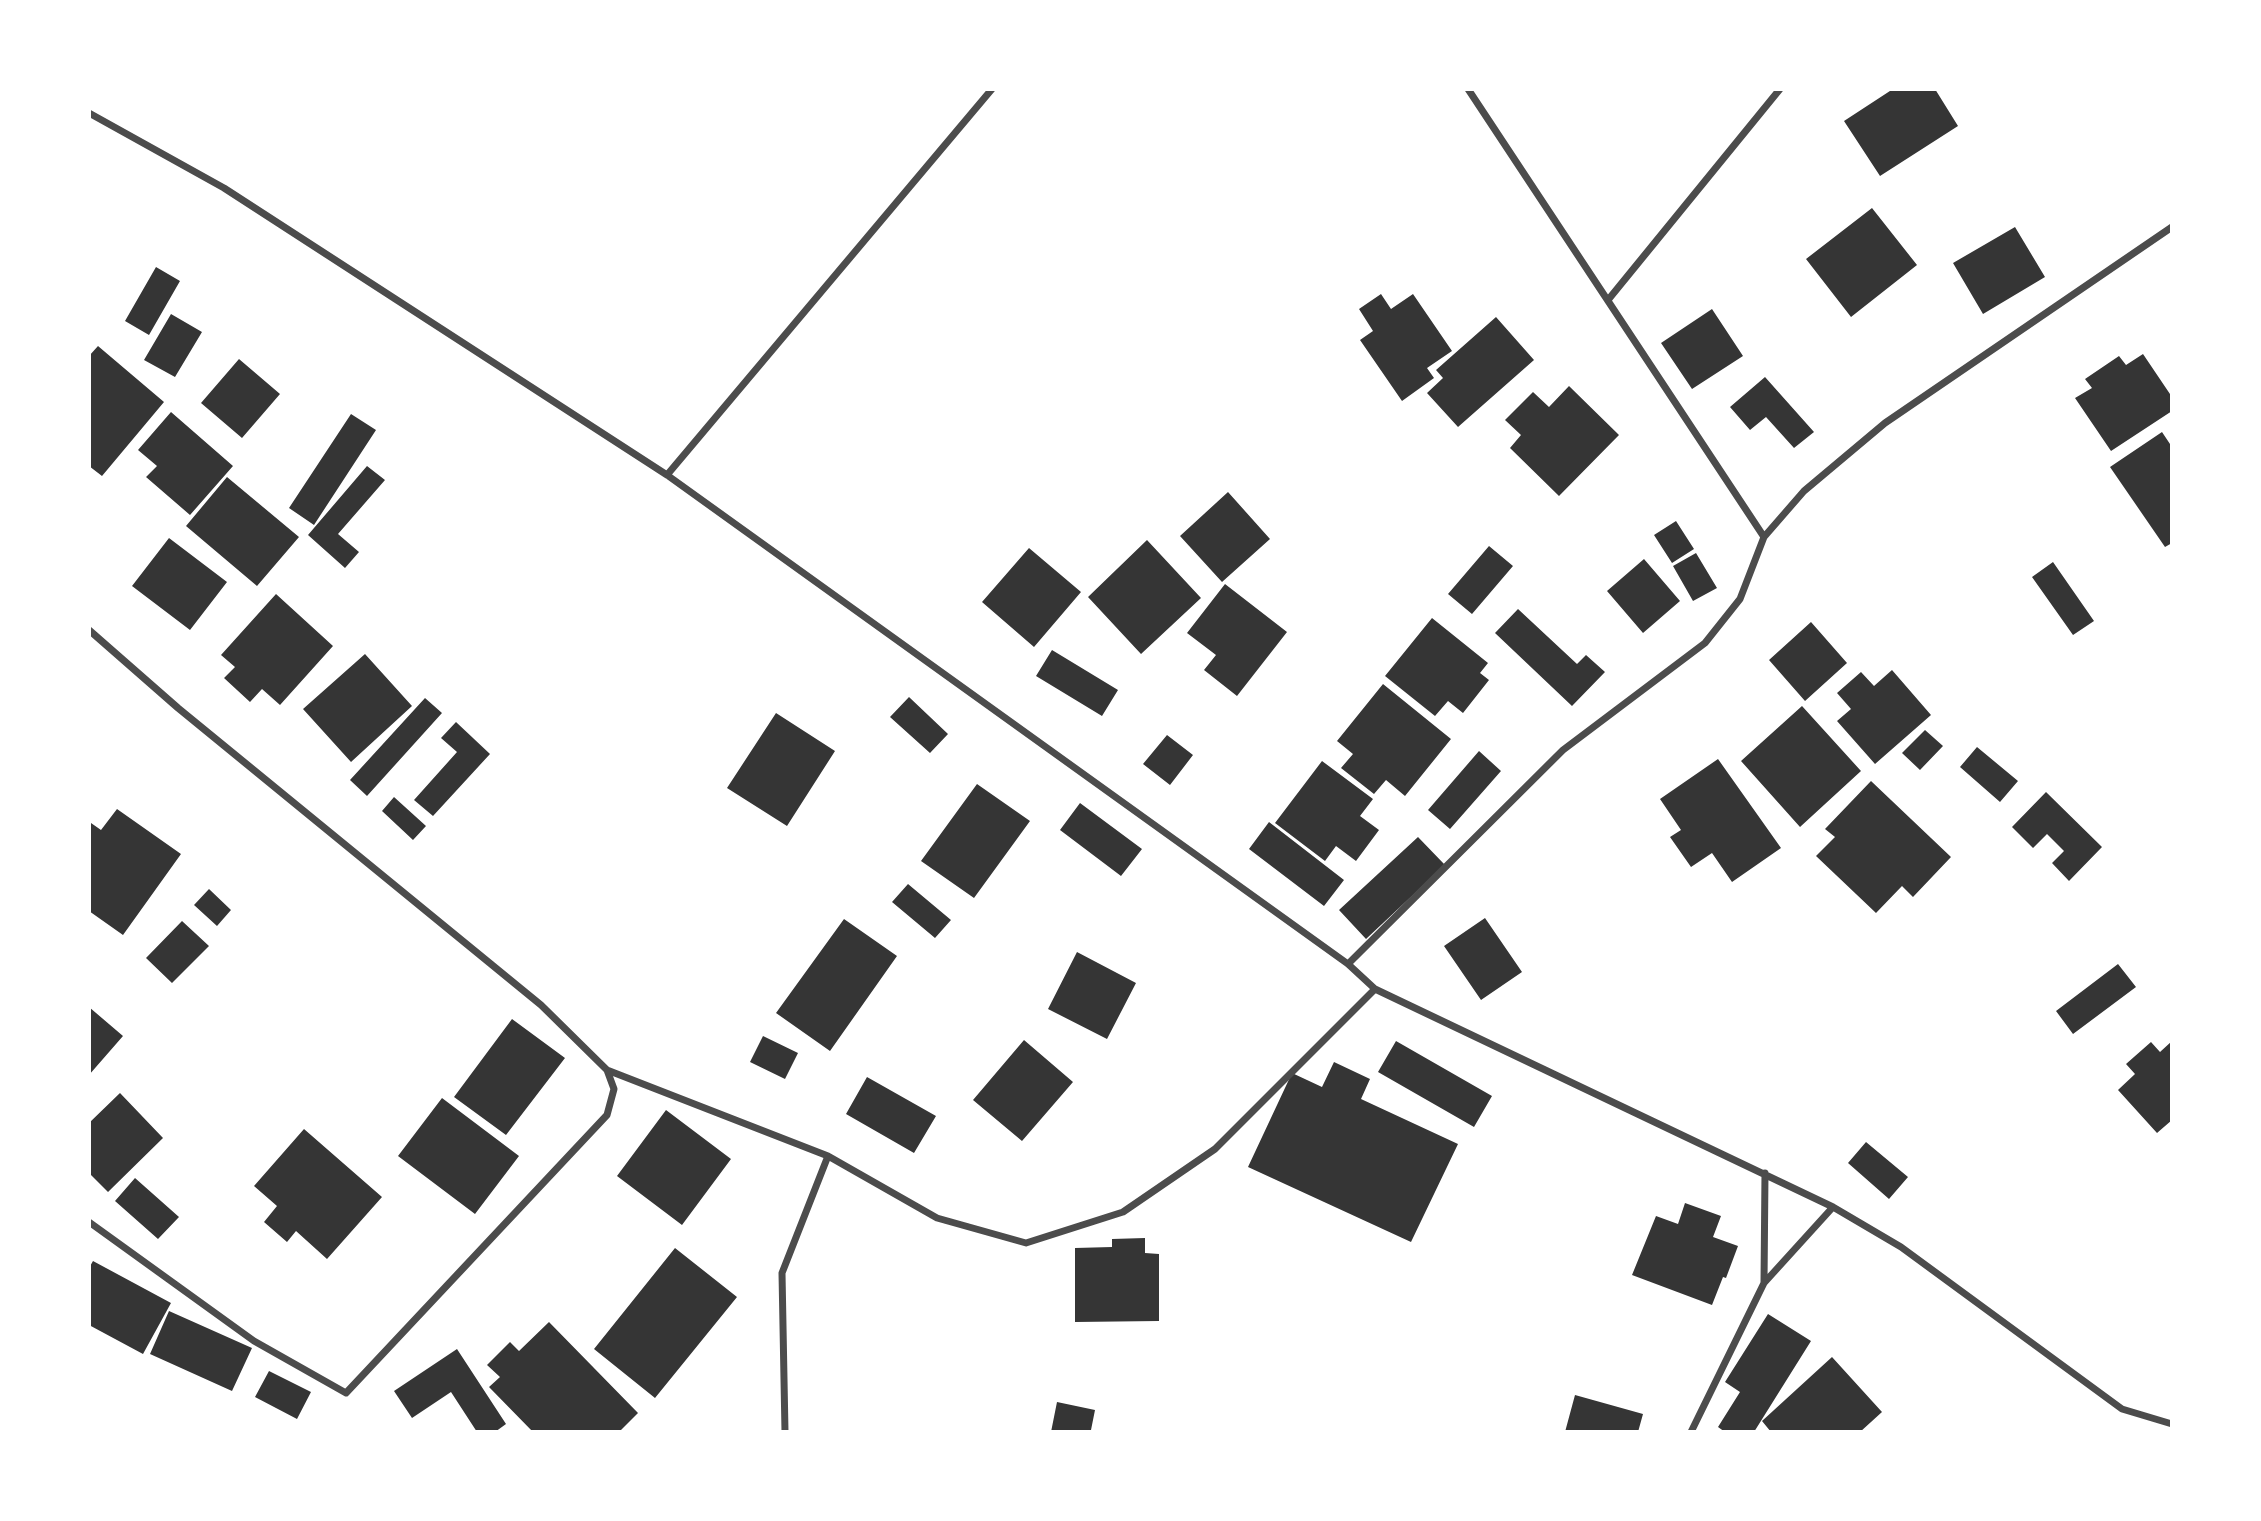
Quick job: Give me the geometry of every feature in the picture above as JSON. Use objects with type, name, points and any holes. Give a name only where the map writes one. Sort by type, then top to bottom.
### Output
[{"type":"street","points":[[667,475],[992,89]]},
{"type":"street","points":[[1468,89],[1764,537]]},
{"type":"street","points":[[1608,300],[1780,89]]},
{"type":"street","points":[[89,113],[224,188],[667,475],[1348,964],[1375,989],[1833,1208],[1901,1247],[2122,1409],[2172,1424]]},
{"type":"street","points":[[1348,964],[1563,750],[1705,643],[1740,599],[1764,537],[1804,491],[1885,423],[2172,227]]},
{"type":"street","points":[[89,630],[178,708],[541,1005],[607,1070],[828,1156],[937,1218],[1026,1243],[1123,1212],[1215,1149],[1375,989]]},
{"type":"street","points":[[89,1222],[254,1341],[346,1393],[607,1115],[614,1089],[607,1070]]},
{"type":"street","points":[[785,1432],[782,1273],[828,1156]]},
{"type":"street","points":[[1764,1283],[1765,1174]]},
{"type":"street","points":[[1690,1432],[1764,1283],[1833,1208]]},
{"type":"building","points":[[1893,89],[1935,89],[1958,126],[1880,176],[1844,121]]},
{"type":"building","points":[[1872,208],[1917,265],[1851,317],[1806,259]]},
{"type":"building","points":[[2015,227],[2045,277],[1983,314],[1953,263]]},
{"type":"building","points":[[156,267],[180,281],[149,335],[125,321]]},
{"type":"building","points":[[1381,294],[1391,309],[1413,294],[1452,351],[1427,368],[1434,378],[1402,401],[1360,340],[1373,331],[1359,309]]},
{"type":"building","points":[[1712,309],[1743,356],[1692,389],[1661,343]]},
{"type":"building","points":[[171,314],[202,332],[175,377],[144,360]]},
{"type":"building","points":[[1496,317],[1534,360],[1458,427],[1427,393],[1443,378],[1436,370]]},
{"type":"building","points":[[98,346],[164,402],[102,476],[89,466],[89,356]]},
{"type":"building","points":[[2143,354],[2172,397],[2172,411],[2111,451],[2075,398],[2092,388],[2085,379],[2119,356],[2126,365]]},
{"type":"building","points":[[239,359],[280,394],[242,438],[201,403]]},
{"type":"building","points":[[1765,377],[1814,432],[1794,448],[1766,417],[1750,430],[1730,407]]},
{"type":"building","points":[[1569,386],[1619,435],[1559,496],[1510,448],[1521,435],[1505,420],[1533,392],[1549,407]]},
{"type":"building","points":[[171,412],[233,466],[190,515],[146,477],[157,466],[138,450]]},
{"type":"building","points":[[351,414],[376,430],[314,525],[289,508]]},
{"type":"building","points":[[2162,432],[2172,447],[2172,543],[2165,547],[2110,467]]},
{"type":"building","points":[[367,466],[385,480],[338,534],[359,552],[345,568],[308,535]]},
{"type":"building","points":[[227,477],[299,537],[257,586],[186,526]]},
{"type":"building","points":[[1228,492],[1270,539],[1222,582],[1180,536]]},
{"type":"building","points":[[1676,521],[1694,549],[1672,563],[1654,535]]},
{"type":"building","points":[[169,538],[227,582],[190,630],[132,586]]},
{"type":"building","points":[[1147,540],[1201,598],[1141,654],[1088,597]]},
{"type":"building","points":[[1489,546],[1513,566],[1472,614],[1448,594]]},
{"type":"building","points":[[1029,548],[1081,592],[1034,647],[982,602]]},
{"type":"building","points":[[1696,553],[1717,588],[1693,601],[1673,566]]},
{"type":"building","points":[[1644,559],[1680,601],[1643,633],[1607,591]]},
{"type":"building","points":[[2053,562],[2094,621],[2073,635],[2032,577]]},
{"type":"building","points":[[1225,584],[1287,632],[1237,696],[1204,670],[1216,655],[1187,633]]},
{"type":"building","points":[[276,594],[333,646],[280,705],[262,689],[250,702],[224,678],[235,667],[221,655]]},
{"type":"building","points":[[1518,609],[1577,664],[1586,655],[1605,672],[1572,706],[1495,633]]},
{"type":"building","points":[[1432,618],[1488,663],[1480,673],[1489,680],[1463,713],[1448,701],[1435,716],[1385,676]]},
{"type":"building","points":[[1811,622],[1847,663],[1805,701],[1769,660]]},
{"type":"building","points":[[1052,650],[1118,690],[1102,716],[1036,676]]},
{"type":"building","points":[[365,654],[412,706],[351,762],[303,709]]},
{"type":"building","points":[[1892,670],[1931,715],[1875,764],[1837,721],[1851,709],[1837,693],[1861,672],[1874,686]]},
{"type":"building","points":[[1383,684],[1451,739],[1405,796],[1386,780],[1374,794],[1341,768],[1353,754],[1337,741]]},
{"type":"building","points":[[909,697],[948,734],[930,753],[890,717]]},
{"type":"building","points":[[425,698],[442,713],[367,796],[350,780]]},
{"type":"building","points":[[1802,706],[1861,771],[1800,827],[1741,761]]},
{"type":"building","points":[[776,713],[835,751],[787,826],[727,788]]},
{"type":"building","points":[[456,722],[490,754],[433,816],[414,800],[457,752],[441,738]]},
{"type":"building","points":[[1925,730],[1943,746],[1920,770],[1902,753]]},
{"type":"building","points":[[1167,735],[1193,755],[1170,785],[1143,764]]},
{"type":"building","points":[[1977,747],[2018,781],[2000,802],[1960,767]]},
{"type":"building","points":[[1479,751],[1501,771],[1450,829],[1428,810]]},
{"type":"building","points":[[1718,759],[1781,848],[1732,882],[1712,853],[1691,867],[1670,837],[1681,830],[1660,799]]},
{"type":"building","points":[[1322,761],[1373,799],[1360,816],[1379,830],[1356,861],[1336,846],[1325,861],[1275,823]]},
{"type":"building","points":[[1871,781],[1951,857],[1913,897],[1902,886],[1876,913],[1816,856],[1835,837],[1825,829]]},
{"type":"building","points":[[977,784],[1030,821],[974,898],[921,861]]},
{"type":"building","points":[[2046,792],[2102,847],[2069,881],[2052,863],[2064,851],[2047,834],[2033,848],[2012,827]]},
{"type":"building","points":[[394,797],[426,826],[413,840],[382,811]]},
{"type":"building","points":[[1080,803],[1142,849],[1121,876],[1060,830]]},
{"type":"building","points":[[117,809],[181,854],[123,935],[89,911],[89,826],[91,823],[101,830]]},
{"type":"building","points":[[1269,822],[1344,880],[1324,906],[1249,849]]},
{"type":"building","points":[[1418,837],[1445,865],[1366,939],[1339,910]]},
{"type":"building","points":[[908,884],[951,920],[935,938],[892,902]]},
{"type":"building","points":[[209,889],[231,910],[217,926],[194,905]]},
{"type":"building","points":[[1485,918],[1522,972],[1481,1000],[1444,946]]},
{"type":"building","points":[[844,919],[897,956],[830,1051],[776,1013]]},
{"type":"building","points":[[182,921],[209,946],[172,983],[146,958]]},
{"type":"building","points":[[1077,952],[1136,983],[1107,1039],[1048,1009]]},
{"type":"building","points":[[2118,964],[2136,987],[2073,1034],[2056,1011]]},
{"type":"building","points":[[89,1007],[123,1036],[89,1075]]},
{"type":"building","points":[[512,1019],[565,1058],[506,1135],[454,1097]]},
{"type":"building","points":[[763,1036],[798,1053],[785,1079],[750,1062]]},
{"type":"building","points":[[1024,1040],[1073,1082],[1022,1141],[973,1100]]},
{"type":"building","points":[[1396,1041],[1492,1096],[1474,1127],[1378,1072]]},
{"type":"building","points":[[2172,1041],[2172,1120],[2157,1133],[2118,1090],[2135,1074],[2126,1064],[2151,1042],[2160,1052]]},
{"type":"building","points":[[1334,1062],[1370,1079],[1361,1099],[1458,1144],[1411,1242],[1248,1167],[1292,1073],[1322,1087]]},
{"type":"building","points":[[867,1077],[936,1116],[914,1153],[846,1114]]},
{"type":"building","points":[[120,1093],[163,1138],[108,1192],[89,1173],[89,1123]]},
{"type":"building","points":[[442,1098],[519,1156],[475,1214],[398,1156]]},
{"type":"building","points":[[666,1110],[731,1159],[682,1225],[617,1176]]},
{"type":"building","points":[[304,1129],[382,1197],[327,1259],[296,1231],[287,1242],[264,1222],[277,1206],[254,1186]]},
{"type":"building","points":[[1866,1142],[1908,1177],[1889,1199],[1848,1163]]},
{"type":"building","points":[[135,1178],[179,1217],[158,1239],[115,1201]]},
{"type":"building","points":[[1685,1203],[1721,1216],[1713,1237],[1738,1246],[1712,1305],[1632,1275],[1656,1216],[1678,1224]]},
{"type":"building","points":[[1145,1238],[1145,1253],[1159,1254],[1159,1321],[1075,1322],[1075,1248],[1112,1247],[1112,1239]]},
{"type":"building","points":[[675,1248],[737,1297],[655,1398],[594,1349]]},
{"type":"building","points":[[93,1261],[171,1303],[143,1354],[89,1325],[89,1268]]},
{"type":"building","points":[[169,1311],[252,1348],[232,1391],[150,1354]]},
{"type":"building","points":[[1768,1314],[1811,1341],[1754,1432],[1725,1432],[1718,1427],[1740,1392],[1725,1382]]},
{"type":"building","points":[[549,1322],[638,1413],[619,1432],[533,1432],[489,1387],[500,1377],[487,1365],[510,1342],[519,1351]]},
{"type":"building","points":[[457,1349],[506,1424],[495,1432],[477,1432],[451,1392],[412,1418],[394,1391]]},
{"type":"building","points":[[1832,1357],[1882,1412],[1860,1432],[1771,1432],[1762,1421]]},
{"type":"building","points":[[269,1371],[311,1392],[297,1419],[255,1397]]},
{"type":"building","points":[[1575,1395],[1643,1414],[1638,1432],[1565,1432]]},
{"type":"building","points":[[1057,1402],[1095,1410],[1091,1430],[1096,1432],[1051,1432]]}]
